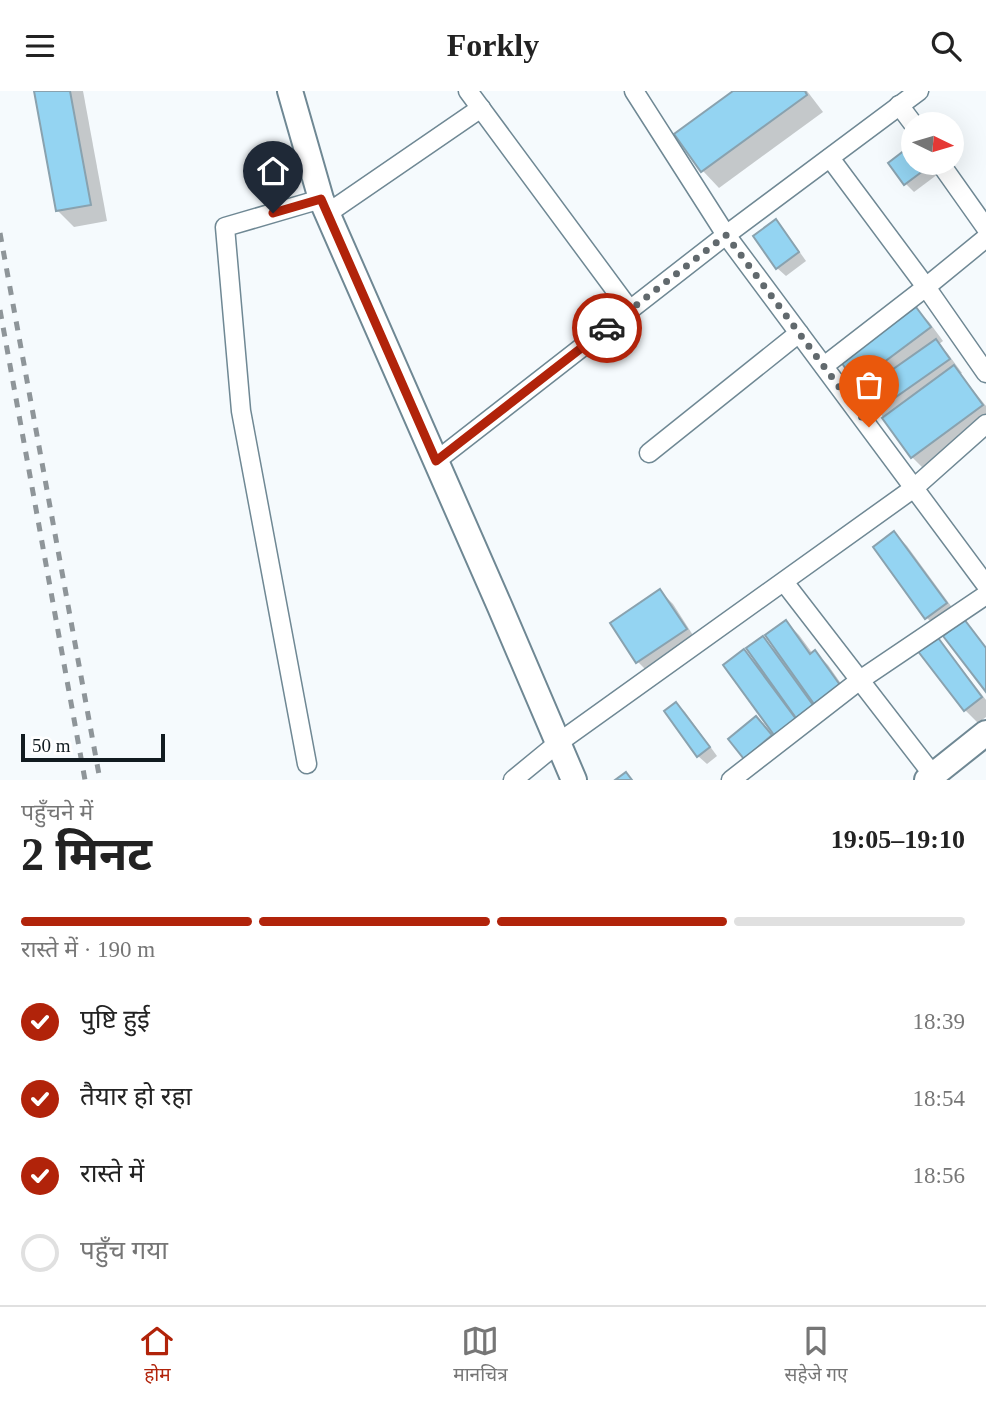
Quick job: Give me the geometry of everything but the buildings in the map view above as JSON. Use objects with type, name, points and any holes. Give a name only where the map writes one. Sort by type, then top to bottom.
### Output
[{"type":"main road","points":[[290,91],[325,206],[574,780]]},
{"type":"main road","points":[[930,777],[986,733]]},
{"type":"street","points":[[468,91],[630,310]]},
{"type":"street","points":[[634,91],[726,235],[986,585]]},
{"type":"street","points":[[436,461],[726,235],[919,91]]},
{"type":"street","points":[[899,105],[904,112]]},
{"type":"street","points":[[307,764],[241,411],[225,227],[325,206],[481,108]]},
{"type":"street","points":[[830,158],[986,373]]},
{"type":"street","points":[[948,175],[986,228]]},
{"type":"street","points":[[824,366],[986,238]]},
{"type":"street","points":[[649,453],[799,333]]},
{"type":"street","points":[[513,780],[558,743],[914,488],[986,424]]},
{"type":"street","points":[[784,582],[860,680],[930,777]]},
{"type":"street","points":[[731,780],[860,680],[986,595]]},
{"type":"railway","points":[[0,233],[100,780]]},
{"type":"railway","points":[[0,310],[85,780]]},
{"type":"way so far","points":[[607,328],[726,235],[869,427]]},
{"type":"route","points":[[273,213],[321,199],[436,461],[607,328]]}]
